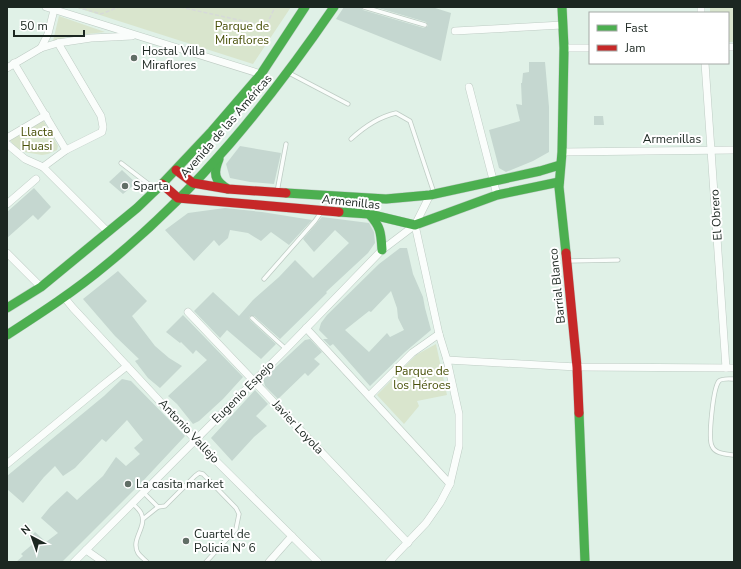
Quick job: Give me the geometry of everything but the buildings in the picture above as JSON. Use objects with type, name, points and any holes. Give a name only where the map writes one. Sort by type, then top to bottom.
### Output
[{"type":"main road","name":"Avenida de las Américas","points":[[7,308],[41,287],[108,232],[176,170],[261,74],[305,7]]},
{"type":"main road","name":"Avenida de las Américas","points":[[7,335],[64,297],[137,238],[220,156],[279,85],[334,7]]},
{"type":"main road","name":"Barrial Blanco","points":[[562,7],[564,48],[562,152],[559,182],[577,367],[585,562]]},
{"type":"main road","points":[[220,156],[215,168],[215,178],[220,185],[228,189]]},
{"type":"main road","name":"Armenillas","points":[[176,170],[193,183],[228,189],[386,199],[432,195],[540,171],[560,165]]},
{"type":"main road","points":[[415,225],[497,196],[559,182]]},
{"type":"main road","points":[[159,187],[178,198]]},
{"type":"main road","name":"Armenillas","points":[[178,198],[370,214],[415,225]]},
{"type":"main road","points":[[370,214],[382,230],[382,250]]},
{"type":"street","points":[[46,7],[261,74]]},
{"type":"street","points":[[41,48],[48,34],[54,10]]},
{"type":"street","points":[[455,31],[562,25]]},
{"type":"street","points":[[7,68],[41,48],[58,43],[91,38],[136,36]]},
{"type":"street","points":[[43,167],[66,150],[102,132],[103,127],[101,116],[58,43]]},
{"type":"street","points":[[564,48],[589,48]]},
{"type":"street","points":[[14,63],[66,150]]},
{"type":"street","name":"El Obrero","points":[[705,64],[730,368]]},
{"type":"street","points":[[469,87],[497,196]]},
{"type":"street","points":[[7,138],[46,115]]},
{"type":"street","points":[[7,144],[25,159],[43,167],[108,232]]},
{"type":"street","name":"Armenillas","points":[[562,152],[734,150]]},
{"type":"street","points":[[7,204],[36,179]]},
{"type":"street","points":[[389,562],[426,523],[440,503],[450,484],[459,446],[459,414],[447,360],[439,334],[415,225],[432,195]]},
{"type":"street","name":"Eugenio Espejo","points":[[74,562],[286,349],[382,250],[415,225]]},
{"type":"street","points":[[7,253],[41,287]]},
{"type":"street","name":"Antonio Vallejo","points":[[64,297],[205,450],[318,562]]},
{"type":"street","name":"Javier Loyola","points":[[188,312],[408,543]]},
{"type":"street","points":[[306,328],[450,484]]},
{"type":"street","points":[[370,396],[412,353],[439,334]]},
{"type":"street","points":[[447,360],[577,367],[730,368]]},
{"type":"street","points":[[7,464],[103,384],[127,366]]},
{"type":"street","points":[[269,562],[292,536]]},
{"type":"street","points":[[86,550],[104,562]]},
{"type":"lane","points":[[364,7],[425,25]]},
{"type":"lane","points":[[288,72],[348,104]]},
{"type":"lane","points":[[351,138],[364,127],[385,115],[396,113],[410,121],[432,195]]},
{"type":"lane","points":[[277,193],[286,144]]},
{"type":"lane","points":[[121,163],[159,187]]},
{"type":"lane","points":[[264,279],[323,210]]},
{"type":"lane","points":[[566,262],[618,260]]},
{"type":"lane","points":[[252,318],[286,349]]},
{"type":"lane","points":[[734,379],[721,379],[718,382],[714,396],[710,432],[711,445],[715,450],[723,454],[734,455]]},
{"type":"lane","points":[[143,519],[158,507],[165,506],[199,473],[206,477],[236,508],[239,514],[236,529],[206,562]]},
{"type":"lane","points":[[143,492],[158,507]]},
{"type":"lane","points":[[132,503],[141,512],[143,519],[143,525],[135,545],[138,553],[147,562]]},
{"type":"path","points":[[77,7],[101,14],[119,7]]},
{"type":"path","points":[[180,7],[266,26],[275,7]]},
{"type":"green space","name":"Parque de Miraflores","points":[[75,7],[291,7],[253,64]]},
{"type":"green space","points":[[710,7],[734,7],[734,42],[729,42],[729,12],[710,12]]},
{"type":"green space","points":[[59,16],[105,32],[70,36],[53,41]]},
{"type":"green space","name":"Llacta Huasi","points":[[43,120],[58,146],[57,150],[42,155],[17,150],[8,137]]},
{"type":"green space","name":"Parque de los Héroes","points":[[436,344],[447,395],[417,401],[419,406],[404,424],[377,395],[416,355]]},
{"type":"traffic: fast","points":[[7,308],[41,287],[137,208],[162,184],[212,131],[261,74],[305,7]]},
{"type":"traffic: fast","points":[[7,335],[58,302],[94,275],[139,237],[201,176],[284,77],[334,7]]},
{"type":"traffic: fast","points":[[562,7],[564,48],[562,152],[559,187],[566,253]]},
{"type":"traffic: fast","points":[[219,159],[216,168],[217,180],[228,189]]},
{"type":"traffic: fast","points":[[286,193],[386,199],[430,195],[540,171],[560,165]]},
{"type":"traffic: fast","points":[[339,212],[369,214],[415,225],[497,195],[559,182]]},
{"type":"traffic: fast","points":[[369,214],[380,230],[382,250]]},
{"type":"traffic: fast","points":[[579,413],[585,562]]},
{"type":"traffic: jam","points":[[176,170],[193,183],[228,189],[286,193]]},
{"type":"traffic: jam","points":[[162,184],[178,198],[339,212]]},
{"type":"traffic: jam","points":[[566,253],[577,367],[579,413]]},
{"type":"place","name":"Hostal Villa Miraflores","points":[[134,58]]},
{"type":"place","name":"Sparta","points":[[125,186]]},
{"type":"place","name":"La casita market","points":[[128,484]]},
{"type":"place","name":"Cuartel de Policia N° 6","points":[[186,541]]}]
